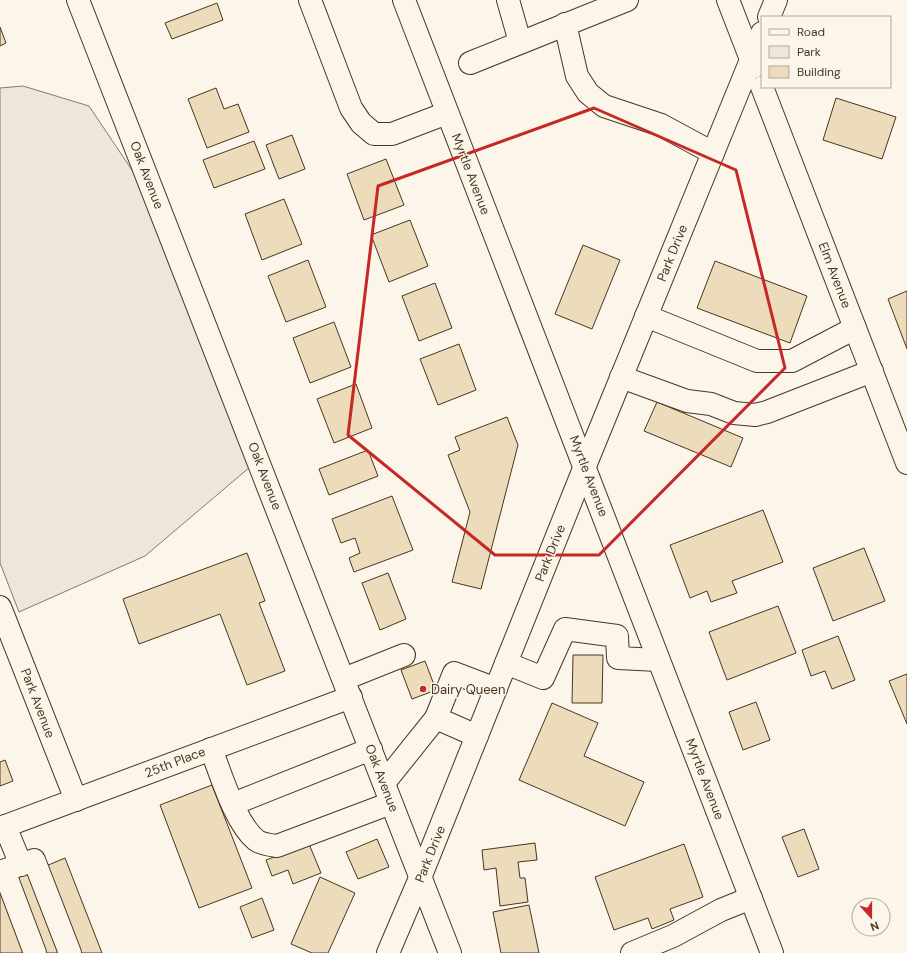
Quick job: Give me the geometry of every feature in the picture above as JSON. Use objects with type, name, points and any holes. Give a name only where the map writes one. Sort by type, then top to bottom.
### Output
[{"type":"street","name":"Oak Avenue","points":[[78,0],[450,953]]},
{"type":"street","points":[[310,0],[351,108],[361,123],[374,134],[392,134],[448,113]]},
{"type":"street","name":"Myrtle Avenue","points":[[404,0],[772,953]]},
{"type":"street","points":[[508,0],[520,42]]},
{"type":"street","points":[[470,63],[625,0]]},
{"type":"street","name":"Elm Avenue","points":[[728,0],[761,84]]},
{"type":"street","points":[[769,16],[776,0]]},
{"type":"street","points":[[565,24],[577,76],[588,93],[604,106],[661,125],[713,154]]},
{"type":"street","name":"Park Drive","points":[[388,953],[420,878],[621,377],[761,35]]},
{"type":"street","name":"Elm Avenue","points":[[762,88],[907,463]]},
{"type":"street","points":[[646,316],[757,361],[792,361],[855,328]]},
{"type":"street","points":[[621,377],[687,400],[711,404],[734,412],[755,415],[767,412],[872,371]]},
{"type":"street","name":"Park Avenue","points":[[0,607],[76,800]]},
{"type":"street","points":[[506,663],[543,678],[565,629],[617,636],[618,658],[658,660]]},
{"type":"street","name":"25th Place","points":[[3,827],[211,749],[347,688],[404,655]]},
{"type":"street","points":[[384,783],[436,718],[454,673],[496,689]]},
{"type":"street","points":[[436,718],[477,736]]},
{"type":"street","points":[[211,749],[233,804],[248,831],[257,841],[277,846],[391,803]]},
{"type":"street","points":[[233,804],[371,749]]},
{"type":"street","points":[[3,827],[8,869],[35,953]]},
{"type":"street","points":[[8,869],[34,860],[70,953]]},
{"type":"street","points":[[632,953],[673,936],[720,910],[752,898]]},
{"type":"highlighted area","points":[[594,108],[736,170],[785,368],[599,555],[495,555],[348,435],[378,186]]},
{"type":"green space","points":[[23,86],[89,106],[138,179],[250,467],[145,556],[19,612],[0,563],[0,88]]},
{"type":"building","points":[[217,3],[223,20],[172,39],[165,23]]},
{"type":"building","points":[[0,27],[6,43],[0,46]]},
{"type":"building","points":[[216,88],[224,109],[238,104],[249,132],[207,148],[188,99]]},
{"type":"building","points":[[836,98],[896,117],[882,159],[823,140]]},
{"type":"building","points":[[292,135],[305,169],[279,179],[266,145]]},
{"type":"building","points":[[254,141],[265,169],[214,188],[203,160]]},
{"type":"building","points":[[386,159],[404,205],[364,220],[347,174]]},
{"type":"building","points":[[284,199],[302,244],[262,260],[245,214]]},
{"type":"building","points":[[410,220],[428,266],[389,282],[371,235]]},
{"type":"building","points":[[583,245],[620,260],[592,329],[555,314]]},
{"type":"building","points":[[308,260],[326,307],[286,322],[268,276]]},
{"type":"building","points":[[715,261],[807,296],[790,343],[697,308]]},
{"type":"building","points":[[435,283],[452,328],[419,341],[402,296]]},
{"type":"building","points":[[907,291],[907,349],[888,299]]},
{"type":"building","points":[[334,322],[351,367],[310,383],[293,338]]},
{"type":"building","points":[[459,344],[476,390],[438,405],[420,359]]},
{"type":"building","points":[[356,384],[372,428],[334,443],[317,399]]},
{"type":"building","points":[[657,402],[743,438],[731,467],[644,431]]},
{"type":"building","points":[[507,417],[518,445],[481,589],[452,582],[470,512],[448,455],[460,450],[455,437]]},
{"type":"building","points":[[368,450],[378,476],[329,495],[319,469]]},
{"type":"building","points":[[392,496],[413,550],[354,572],[349,558],[360,553],[355,538],[341,543],[332,519]]},
{"type":"building","points":[[763,510],[783,562],[732,581],[737,593],[711,602],[707,591],[690,598],[670,545]]},
{"type":"building","points":[[864,548],[885,601],[833,621],[813,568]]},
{"type":"building","points":[[247,553],[265,601],[259,603],[285,671],[247,685],[220,614],[139,644],[123,599]]},
{"type":"building","points":[[388,573],[406,619],[380,630],[362,583]]},
{"type":"building","points":[[778,606],[796,653],[727,680],[709,632]]},
{"type":"building","points":[[838,636],[855,680],[832,689],[825,671],[811,676],[802,650]]},
{"type":"building","points":[[573,655],[603,655],[602,703],[572,703]]},
{"type":"building","points":[[425,661],[436,690],[412,699],[401,670]]},
{"type":"building","points":[[907,674],[907,724],[889,681]]},
{"type":"building","points":[[756,702],[770,740],[743,750],[729,712]]},
{"type":"building","points":[[552,703],[598,723],[584,756],[644,782],[625,826],[519,780]]},
{"type":"building","points":[[5,760],[13,781],[0,786],[0,762]]},
{"type":"building","points":[[212,785],[252,888],[199,908],[160,805]]},
{"type":"building","points":[[804,829],[819,869],[798,877],[782,837]]},
{"type":"building","points":[[377,839],[389,867],[358,879],[346,852]]},
{"type":"building","points":[[535,843],[537,860],[518,862],[520,878],[525,878],[528,902],[500,906],[496,868],[484,870],[482,850]]},
{"type":"building","points":[[309,844],[321,873],[293,884],[288,870],[272,876],[266,860]]},
{"type":"building","points":[[684,844],[703,897],[670,909],[674,920],[652,929],[648,918],[614,930],[595,877]]},
{"type":"building","points":[[65,858],[102,953],[80,953],[46,866]]},
{"type":"building","points":[[32,871],[63,953],[41,953],[13,878]]},
{"type":"building","points":[[320,877],[355,893],[328,953],[312,953],[291,944]]},
{"type":"building","points":[[0,890],[24,953],[0,953]]},
{"type":"building","points":[[262,898],[274,930],[252,938],[240,907]]},
{"type":"building","points":[[529,905],[539,953],[501,953],[493,912]]},
{"type":"place","name":"Dairy Queen","points":[[423,689]]}]
